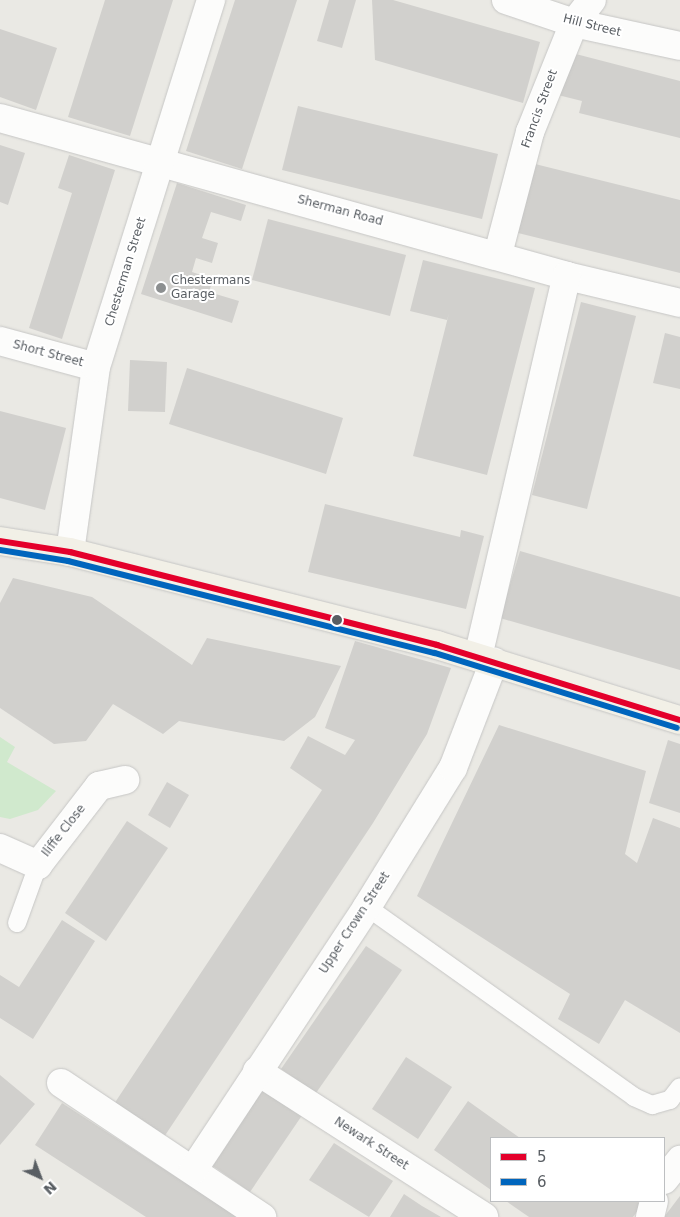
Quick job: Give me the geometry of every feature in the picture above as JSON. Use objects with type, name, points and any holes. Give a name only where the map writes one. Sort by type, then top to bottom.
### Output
[{"type":"main road","points":[[0,541],[70,552],[486,660],[680,720]]},
{"type":"street","name":"Chesterman Street","points":[[70,552],[96,367],[211,0]]},
{"type":"street","name":"Hill Street","points":[[506,0],[574,23],[680,46]]},
{"type":"street","name":"Francis Street","points":[[498,254],[530,132],[574,23],[592,0]]},
{"type":"street","name":"Sherman Road","points":[[0,118],[498,254],[567,276],[680,303]]},
{"type":"street","name":"Upper Crown Street","points":[[192,1170],[367,907],[453,768],[486,660],[567,276]]},
{"type":"street","name":"Short Street","points":[[0,341],[96,367]]},
{"type":"street","name":"Iliffe Close","points":[[0,848],[38,865],[99,786],[125,780]]},
{"type":"street","name":"Newark Street","points":[[257,1071],[484,1217]]},
{"type":"street","points":[[61,1083],[262,1217]]},
{"type":"street","points":[[665,1179],[680,1160]]},
{"type":"street","points":[[650,1217],[654,1202]]},
{"type":"lane","points":[[17,923],[38,865]]},
{"type":"lane","points":[[367,907],[634,1098],[652,1105],[670,1100],[680,1087]]},
{"type":"green space","points":[[0,737],[15,747],[7,762],[56,791],[38,810],[10,819],[0,817]]},
{"type":"building","points":[[105,0],[173,0],[130,136],[68,117]]},
{"type":"building","points":[[235,0],[297,0],[242,169],[186,151]]},
{"type":"building","points":[[329,0],[356,0],[342,48],[317,41]]},
{"type":"building","points":[[372,0],[393,0],[540,42],[523,103],[375,60]]},
{"type":"building","points":[[0,29],[57,48],[36,110],[0,97]]},
{"type":"building","points":[[572,53],[680,81],[680,138],[579,113],[582,101],[554,94]]},
{"type":"building","points":[[298,106],[498,154],[482,219],[282,170]]},
{"type":"building","points":[[0,145],[25,153],[8,205],[0,202]]},
{"type":"building","points":[[69,155],[115,170],[62,339],[29,328],[72,193],[58,188]]},
{"type":"building","points":[[531,163],[680,200],[680,273],[514,232]]},
{"type":"building","points":[[177,183],[246,205],[241,221],[211,212],[202,238],[218,243],[212,263],[196,258],[192,272],[213,279],[209,292],[239,301],[232,323],[141,294]]},
{"type":"building","points":[[268,219],[406,255],[390,316],[252,280]]},
{"type":"building","points":[[423,260],[535,288],[487,475],[413,456],[449,313],[447,320],[410,311]]},
{"type":"building","points":[[581,302],[636,316],[587,509],[532,495]]},
{"type":"building","points":[[665,333],[680,337],[680,389],[653,383]]},
{"type":"building","points":[[130,360],[167,362],[165,412],[128,411]]},
{"type":"building","points":[[187,368],[343,418],[326,474],[169,424]]},
{"type":"building","points":[[0,411],[66,428],[45,510],[0,498]]},
{"type":"building","points":[[325,504],[460,537],[461,530],[484,536],[466,609],[308,572]]},
{"type":"building","points":[[520,551],[680,597],[680,670],[500,618]]},
{"type":"building","points":[[13,578],[92,597],[192,665],[207,638],[341,666],[315,717],[284,741],[179,721],[163,734],[113,704],[86,741],[54,744],[0,708],[0,603]]},
{"type":"building","points":[[355,641],[451,668],[427,734],[373,823],[164,1137],[114,1104],[322,790],[290,768],[308,736],[345,755],[355,740],[325,728]]},
{"type":"building","points":[[499,725],[646,771],[625,854],[637,863],[653,818],[680,828],[680,1033],[625,1000],[599,1044],[558,1019],[570,994],[417,896]]},
{"type":"building","points":[[668,740],[680,744],[680,813],[649,803]]},
{"type":"building","points":[[167,782],[189,795],[170,828],[148,815]]},
{"type":"building","points":[[127,821],[168,848],[106,941],[65,913]]},
{"type":"building","points":[[62,920],[95,941],[33,1039],[0,1018],[0,975],[19,987]]},
{"type":"building","points":[[366,946],[402,970],[316,1093],[281,1069]]},
{"type":"building","points":[[406,1057],[452,1087],[418,1139],[372,1109]]},
{"type":"building","points":[[0,1075],[35,1104],[0,1145]]},
{"type":"building","points":[[265,1084],[305,1111],[250,1192],[210,1164]]},
{"type":"building","points":[[468,1101],[519,1137],[490,1137],[490,1189],[434,1150]]},
{"type":"building","points":[[62,1103],[238,1217],[146,1217],[35,1145]]},
{"type":"building","points":[[334,1143],[393,1181],[369,1217],[309,1180]]},
{"type":"building","points":[[404,1194],[422,1206],[441,1217],[390,1217]]},
{"type":"building","points":[[680,1196],[680,1217],[664,1217]]},
{"type":"building","points":[[507,1202],[638,1202],[642,1205],[633,1217],[529,1217]]},
{"type":"transit line","name":"5","points":[[0,541],[70,552],[437,645],[680,720]]},
{"type":"transit line","name":"6","points":[[0,550],[68,561],[435,653],[677,728]]},
{"type":"place","name":"Chestermans Garage","points":[[161,288]]}]
